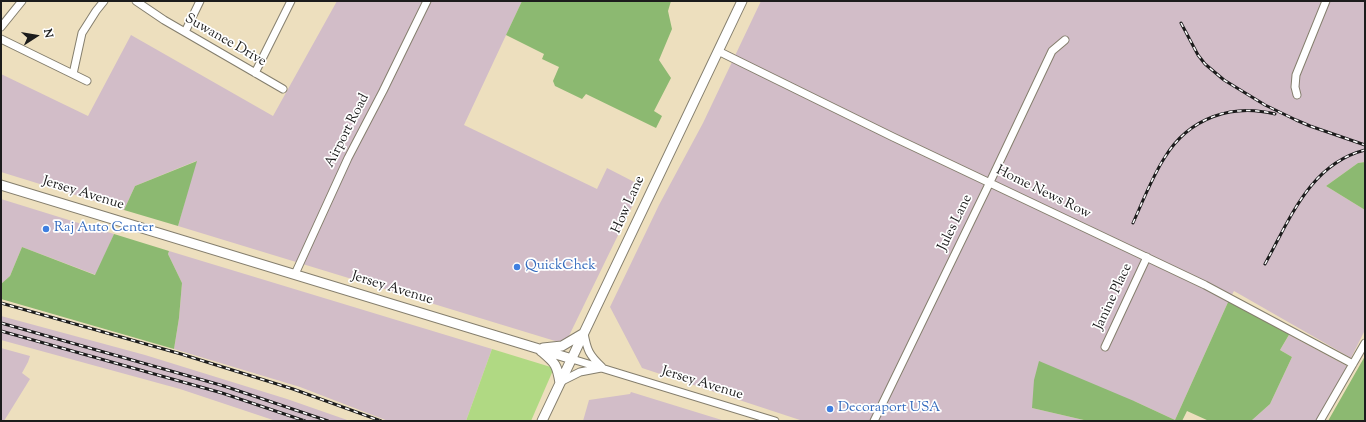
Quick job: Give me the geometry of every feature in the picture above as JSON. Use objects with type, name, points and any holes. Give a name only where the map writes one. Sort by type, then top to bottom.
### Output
[{"type":"main road","name":"How Lane","points":[[542,421],[742,1]]},
{"type":"main road","name":"Jersey Avenue","points":[[1,184],[572,359]]},
{"type":"main road","points":[[537,348],[562,346],[584,333]]},
{"type":"main road","points":[[537,348],[555,363],[560,382]]},
{"type":"street","points":[[1,27],[22,1]]},
{"type":"street","points":[[73,74],[82,33],[104,1]]},
{"type":"street","name":"Suwanee Drive","points":[[136,1],[185,32],[283,89]]},
{"type":"street","points":[[185,32],[200,1]]},
{"type":"street","points":[[255,73],[291,1]]},
{"type":"street","name":"Airport Road","points":[[295,274],[348,158],[427,1]]},
{"type":"street","points":[[1297,95],[1295,87],[1296,75],[1326,1]]},
{"type":"street","points":[[1,39],[87,81]]},
{"type":"street","name":"Jules Lane","points":[[874,421],[1052,51],[1065,40]]},
{"type":"street","name":"Home News Row","points":[[718,51],[1205,285],[1352,364]]},
{"type":"street","name":"Janine Place","points":[[1105,347],[1147,257]]},
{"type":"street","points":[[584,333],[586,346],[589,353],[603,368]]},
{"type":"street","points":[[1320,421],[1365,343]]},
{"type":"street","name":"Jersey Avenue","points":[[572,359],[776,421]]},
{"type":"street","points":[[560,382],[580,372],[603,368]]},
{"type":"shaded area","points":[[337,1],[522,1],[464,125],[597,189],[607,168],[642,186],[565,344],[178,226],[196,161],[135,186],[124,210],[1,172],[1,74],[88,116],[131,35],[273,116]]},
{"type":"shaded area","points":[[761,1],[1365,1],[1365,162],[1358,163],[1326,186],[1365,210],[1365,330],[1351,358],[1234,291],[1175,420],[1134,401],[1032,408],[1088,421],[803,421],[642,368],[610,307],[659,205],[703,123]]},
{"type":"shaded area","points":[[1,199],[114,234],[96,275],[22,247],[10,276],[1,284]]},
{"type":"shaded area","points":[[169,251],[492,349],[466,421],[388,421],[300,387],[174,349],[179,318],[182,283],[168,254]]},
{"type":"shaded area","points":[[1,316],[145,355],[287,399],[350,421],[276,421],[180,389],[1,340]]},
{"type":"shaded area","points":[[1289,335],[1349,367],[1320,421],[1251,421],[1270,404],[1292,357],[1280,350]]},
{"type":"shaded area","points":[[1,348],[30,356],[22,373],[30,379],[4,421],[1,421]]},
{"type":"shaded area","points":[[631,392],[725,421],[583,421],[589,400],[630,394]]},
{"type":"green space","points":[[522,1],[671,1],[668,11],[672,29],[659,60],[671,78],[654,111],[662,116],[656,128],[586,94],[582,99],[555,86],[553,81],[559,67],[542,59],[544,54],[506,35]]},
{"type":"green space","points":[[197,161],[178,226],[124,210],[135,186]]},
{"type":"green space","points":[[1365,162],[1365,210],[1326,186],[1358,163]]},
{"type":"green space","points":[[114,234],[169,251],[168,254],[182,283],[179,318],[174,349],[1,299],[1,284],[10,276],[22,247],[95,275]]},
{"type":"green space","points":[[1229,300],[1290,333],[1280,350],[1292,357],[1270,404],[1251,421],[1209,421],[1187,411],[1182,421],[1088,421],[1032,408],[1034,380],[1039,361],[1175,420]]},
{"type":"green space","points":[[492,349],[554,368],[531,421],[466,421]]},
{"type":"green space","points":[[1365,356],[1365,421],[1328,421]]},
{"type":"railway","points":[[1181,23],[1198,55],[1205,64],[1224,80],[1265,105],[1296,120],[1365,145]]},
{"type":"railway","points":[[1133,223],[1160,165],[1175,144],[1186,132],[1199,123],[1228,112],[1259,111],[1275,114]]},
{"type":"railway","points":[[1265,264],[1293,212],[1316,180],[1330,167],[1346,157],[1365,150]]},
{"type":"railway","points":[[1,303],[181,354],[293,389],[381,421]]},
{"type":"railway","points":[[1,323],[224,386],[328,421]]},
{"type":"railway","points":[[1,331],[222,393],[305,421]]},
{"type":"place","name":"Raj Auto Center","points":[[46,229]]},
{"type":"place","name":"QuickChek","points":[[517,267]]},
{"type":"place","name":"Decoraport USA","points":[[830,409]]}]
